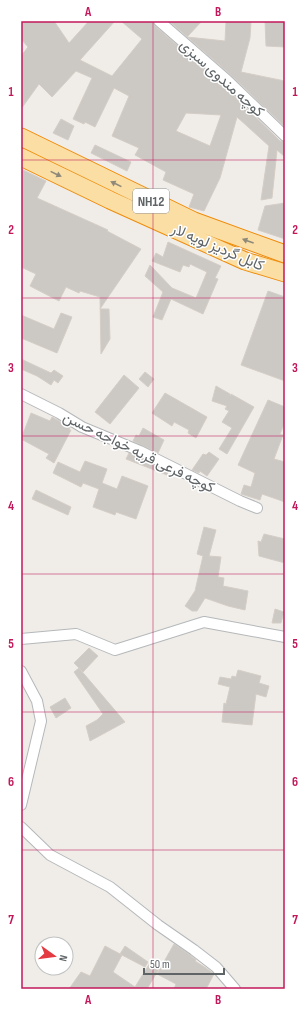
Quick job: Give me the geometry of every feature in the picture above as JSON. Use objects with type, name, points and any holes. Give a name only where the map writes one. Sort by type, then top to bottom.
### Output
[{"type":"highway","name":"کابل گردیز لویه لار","points":[[21,137],[194,221],[285,254]]},
{"type":"highway","name":"کابل گردیز لویه لار","points":[[21,158],[245,261],[285,273]]},
{"type":"street","name":"کوچه مندوی سبزی","points":[[159,21],[227,80],[285,136]]},
{"type":"street","name":"کوچه فرعی قریه خواجه حسن","points":[[21,394],[82,427],[140,451],[257,508]]},
{"type":"street","points":[[21,639],[76,634],[115,650],[204,622],[285,637]]},
{"type":"street","points":[[21,670],[37,701],[41,721],[21,805]]},
{"type":"street","points":[[21,827],[50,855],[110,887],[158,925],[194,950],[216,967],[235,989]]},
{"type":"building","points":[[21,21],[54,21],[69,43],[89,21],[115,21],[80,60],[112,76],[142,39],[121,21],[153,21],[155,26],[223,85],[280,141],[285,142],[285,157],[277,150],[272,198],[261,200],[269,146],[237,117],[220,178],[204,211],[189,207],[194,194],[163,180],[166,172],[135,155],[139,148],[112,136],[129,96],[114,88],[95,127],[85,122],[84,124],[73,119],[92,78],[76,71],[52,97],[39,84],[21,109],[21,56],[28,47],[21,39]],"holes":[[[186,113],[221,115],[210,146],[176,131]]]},
{"type":"building","points":[[169,21],[202,21],[187,37]]},
{"type":"building","points":[[226,21],[251,21],[250,38],[241,72],[285,81],[285,127],[231,75],[187,37],[225,41]]},
{"type":"building","points":[[265,21],[285,21],[285,47],[266,46]]},
{"type":"building","points":[[61,119],[74,126],[68,140],[53,133]]},
{"type":"building","points":[[95,145],[131,162],[127,171],[91,153]]},
{"type":"building","points":[[21,169],[46,181],[37,198],[108,230],[107,231],[141,249],[100,309],[100,297],[80,291],[79,293],[66,287],[59,301],[30,286],[36,274],[21,267]]},
{"type":"building","points":[[285,203],[285,239],[258,230],[265,206]]},
{"type":"building","points":[[168,242],[221,266],[215,278],[218,279],[203,314],[171,299],[162,320],[153,317],[163,292],[145,276],[150,265],[172,288],[196,298],[207,272],[190,264],[189,267],[183,265],[180,272],[152,261],[156,253],[163,257]]},
{"type":"building","points":[[268,291],[285,297],[285,381],[241,365]]},
{"type":"building","points":[[100,309],[109,309],[110,339],[101,354]]},
{"type":"building","points":[[61,313],[72,317],[57,353],[21,338],[21,315],[54,329]]},
{"type":"building","points":[[21,359],[51,373],[54,370],[63,376],[58,383],[54,380],[51,385],[37,376],[21,369]]},
{"type":"building","points":[[145,372],[154,379],[148,387],[139,379]]},
{"type":"building","points":[[124,375],[139,388],[110,424],[95,412]]},
{"type":"building","points":[[216,386],[230,394],[230,396],[231,394],[254,407],[227,454],[219,449],[232,428],[222,422],[229,411],[225,409],[227,406],[212,401]]},
{"type":"building","points":[[165,393],[207,417],[196,438],[188,433],[189,430],[174,422],[172,426],[152,413]]},
{"type":"building","points":[[268,400],[285,407],[285,422],[280,434],[283,435],[274,459],[285,462],[285,502],[262,494],[260,500],[241,494],[244,485],[251,487],[255,473],[238,465]]},
{"type":"building","points":[[31,413],[50,421],[52,417],[70,427],[69,430],[71,430],[54,463],[46,458],[49,454],[21,439]]},
{"type":"building","points":[[143,428],[164,440],[158,453],[133,441],[136,435],[139,436]]},
{"type":"building","points":[[209,452],[219,459],[207,476],[200,471],[199,473],[192,470],[203,454],[206,455]]},
{"type":"building","points":[[129,453],[168,472],[167,475],[126,459]]},
{"type":"building","points":[[85,461],[107,469],[102,483],[117,489],[122,476],[148,486],[136,519],[116,512],[115,515],[93,507],[99,489],[83,483],[81,487],[53,473],[58,462],[80,472]]},
{"type":"building","points":[[36,490],[71,507],[68,515],[32,499]]},
{"type":"building","points":[[204,527],[216,530],[209,556],[221,557],[218,577],[224,578],[223,586],[248,591],[245,610],[205,598],[197,611],[192,611],[185,606],[195,591],[203,556],[197,554]]},
{"type":"building","points":[[264,534],[285,539],[285,563],[259,556],[258,541],[261,542]]},
{"type":"building","points":[[275,609],[284,612],[281,623],[272,623]]},
{"type":"building","points":[[89,648],[98,656],[83,672],[74,663]]},
{"type":"building","points":[[79,668],[125,722],[90,741],[86,726],[97,720],[103,714],[74,672]]},
{"type":"building","points":[[238,670],[261,676],[259,683],[269,686],[266,697],[256,694],[252,725],[222,722],[224,703],[226,704],[230,687],[218,684],[220,677],[231,679],[232,676],[236,677]]},
{"type":"building","points":[[65,698],[71,708],[56,718],[50,707]]},
{"type":"building","points":[[174,944],[214,974],[206,989],[174,989],[176,984],[157,974]]},
{"type":"building","points":[[105,946],[122,955],[113,972],[135,987],[150,963],[159,969],[147,989],[69,989],[81,972],[90,976]]},
{"type":"building","points":[[125,946],[148,962],[145,967],[120,954]]}]
